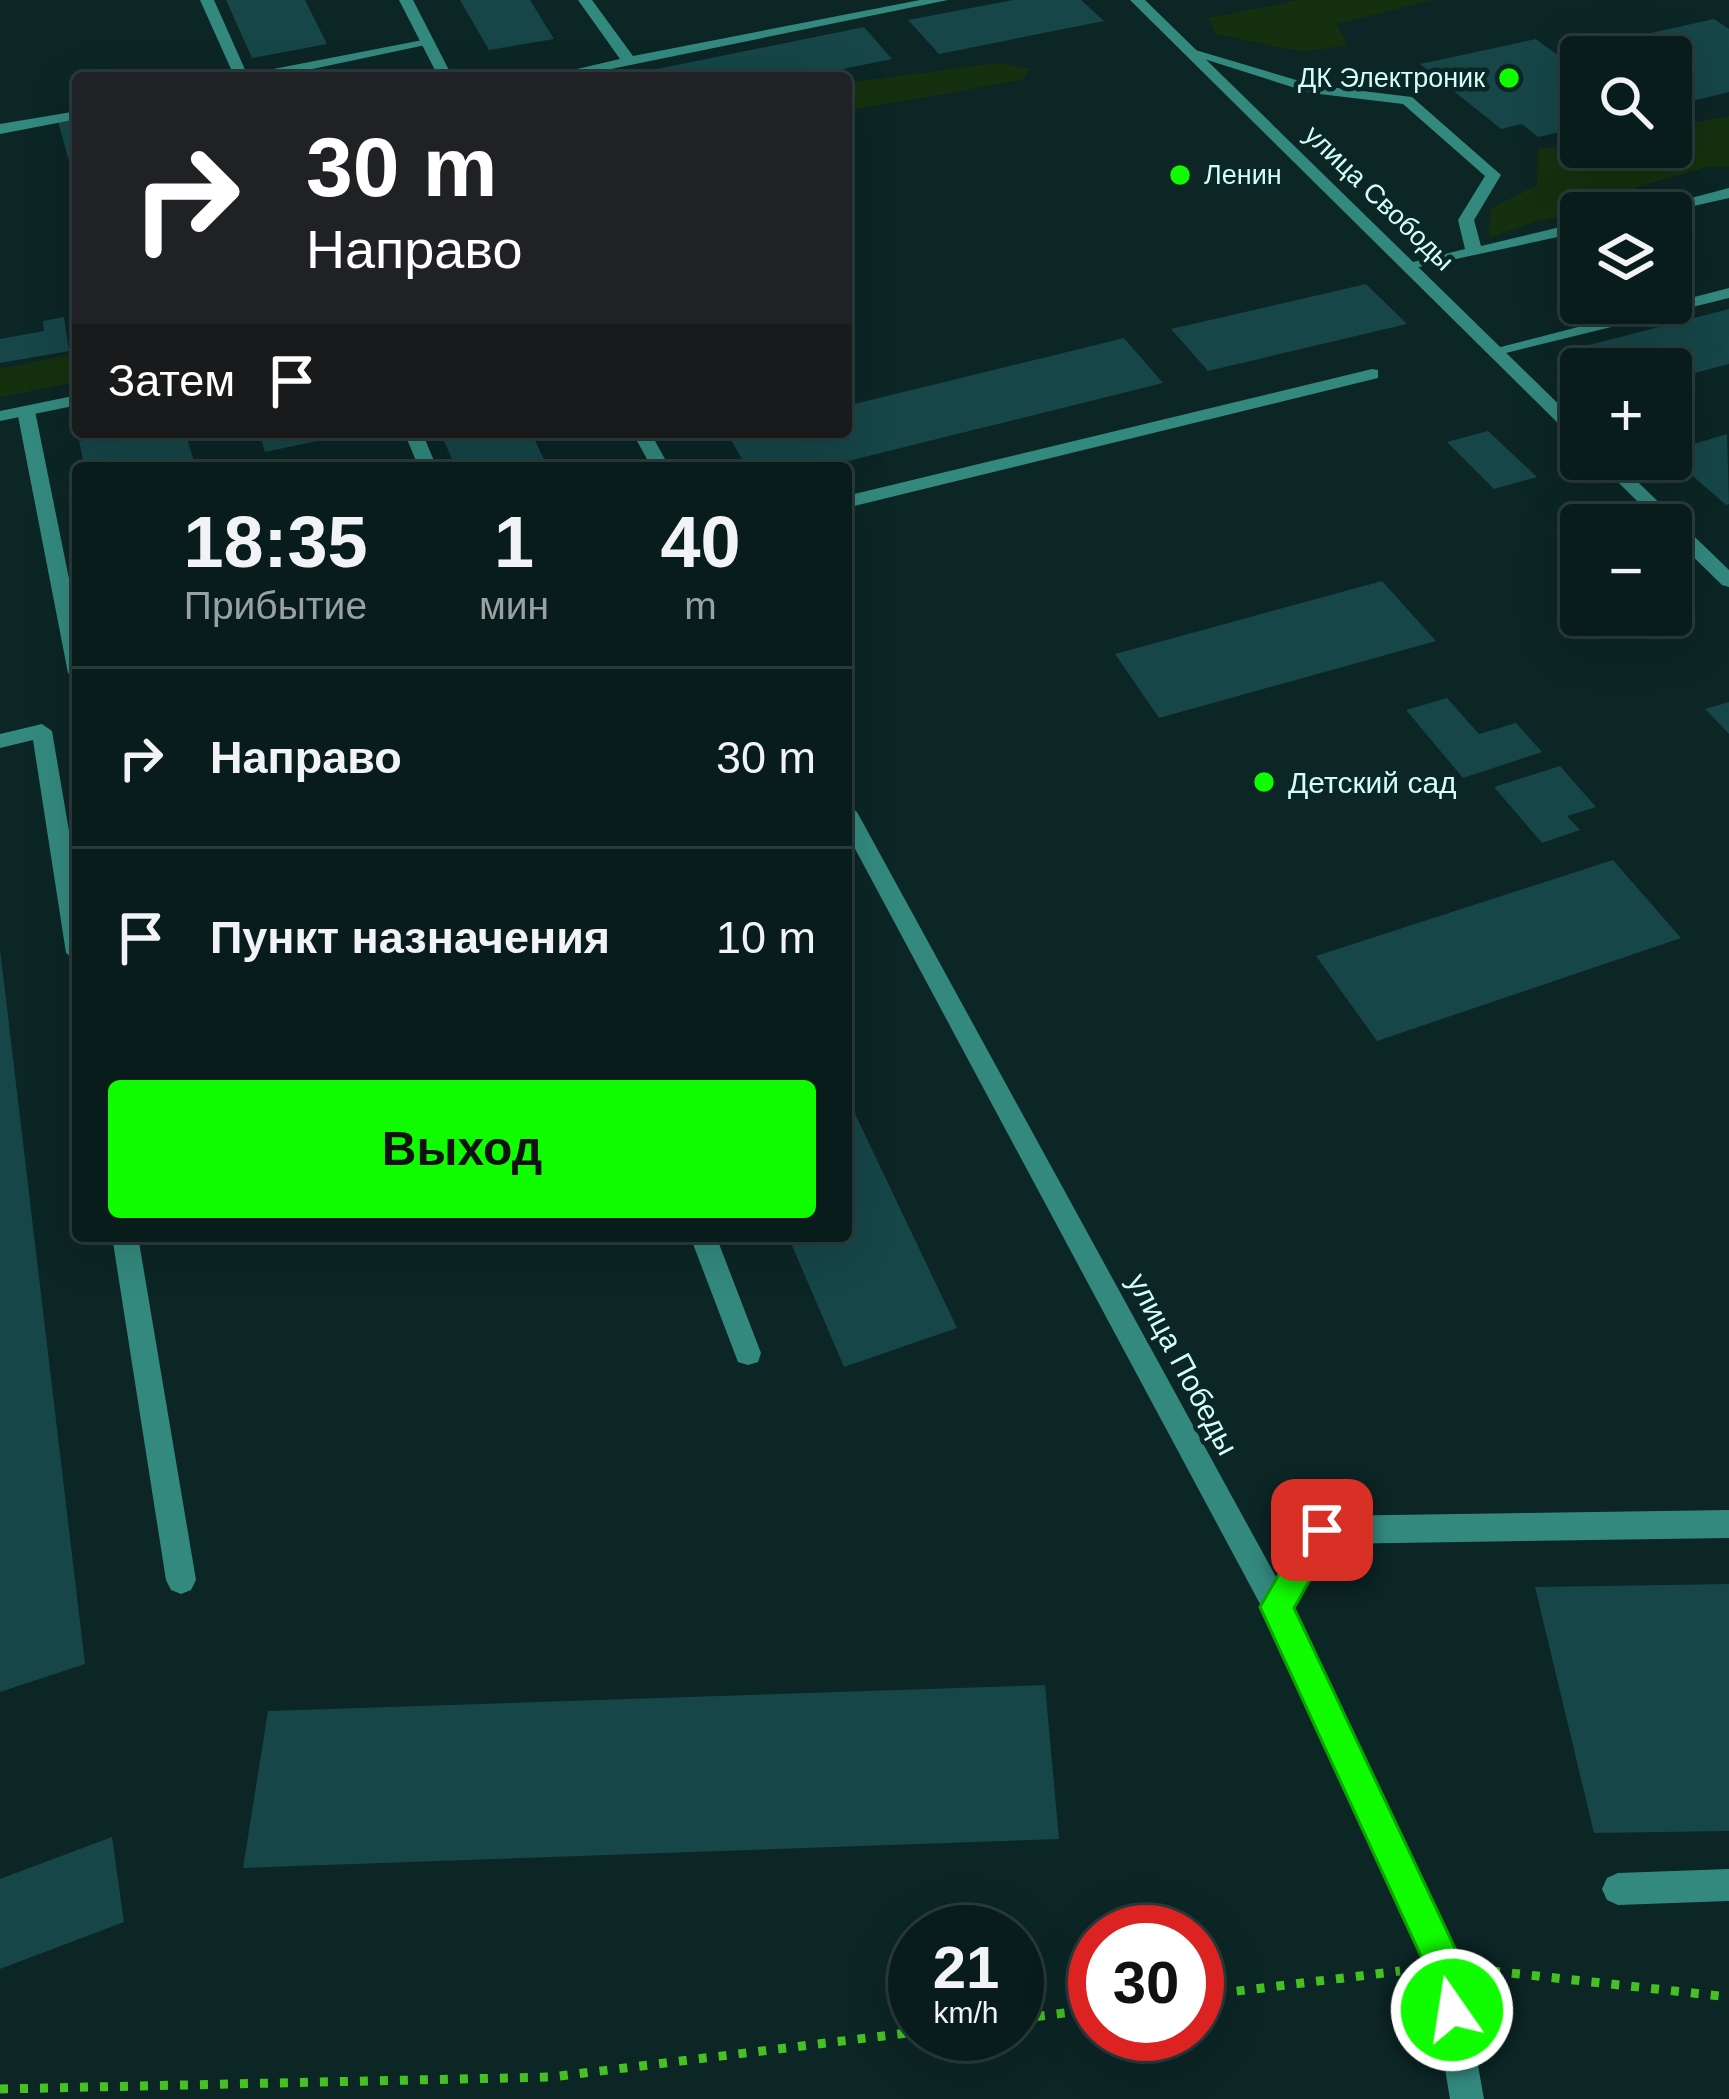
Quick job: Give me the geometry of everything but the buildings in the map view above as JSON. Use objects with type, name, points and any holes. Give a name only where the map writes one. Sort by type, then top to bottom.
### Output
[{"type":"street","points":[[207,0],[242,72]]},
{"type":"street","points":[[406,0],[443,72]]},
{"type":"street","points":[[585,0],[628,60]]},
{"type":"street","points":[[573,72],[940,0]]},
{"type":"street","name":"улица Свободы","points":[[1137,0],[1560,415]]},
{"type":"street","points":[[276,72],[428,43]]},
{"type":"street","points":[[1187,50],[1311,89],[1407,100],[1493,175],[1466,220],[1474,252]]},
{"type":"street","points":[[0,129],[72,116]]},
{"type":"street","points":[[1692,202],[1729,193]]},
{"type":"street","points":[[1412,266],[1560,232]]},
{"type":"street","points":[[1494,351],[1729,293]]},
{"type":"street","points":[[852,501],[1372,374]]},
{"type":"street","points":[[0,416],[72,401]]},
{"type":"street","points":[[26,411],[72,643]]},
{"type":"street","points":[[1626,480],[1729,581]]},
{"type":"street","points":[[0,741],[41,731],[72,917]]},
{"type":"street","name":"улица Победы","points":[[852,823],[1276,1607],[1444,1965],[1467,2099]]},
{"type":"street","points":[[125,1242],[181,1580]]},
{"type":"street","points":[[705,1242],[748,1353]]},
{"type":"street","points":[[1276,1607],[1322,1530],[1729,1524]]},
{"type":"street","points":[[1618,1889],[1729,1885]]},
{"type":"path","points":[[0,2089],[552,2078],[888,2035]]},
{"type":"green space","points":[[1300,0],[1433,0],[1336,24],[1348,45],[1303,52],[1216,34],[1208,18]]},
{"type":"green space","points":[[997,63],[1030,69],[1022,80],[852,110],[852,82]]},
{"type":"green space","points":[[1729,116],[1729,167],[1706,167],[1631,192],[1560,192],[1560,216],[1489,238],[1490,209],[1537,185],[1538,149],[1560,146],[1560,168],[1692,168],[1692,123]]},
{"type":"green space","points":[[72,354],[72,383],[0,397],[0,369]]},
{"type":"place","name":"ДК Электроник","points":[[1509,78]]},
{"type":"place","name":"Ленин","points":[[1180,175]]},
{"type":"place","name":"Детский сад","points":[[1264,782]]},
{"type":"route","points":[[1322,1530],[1276,1607],[1444,1965],[1452,2010]]}]
